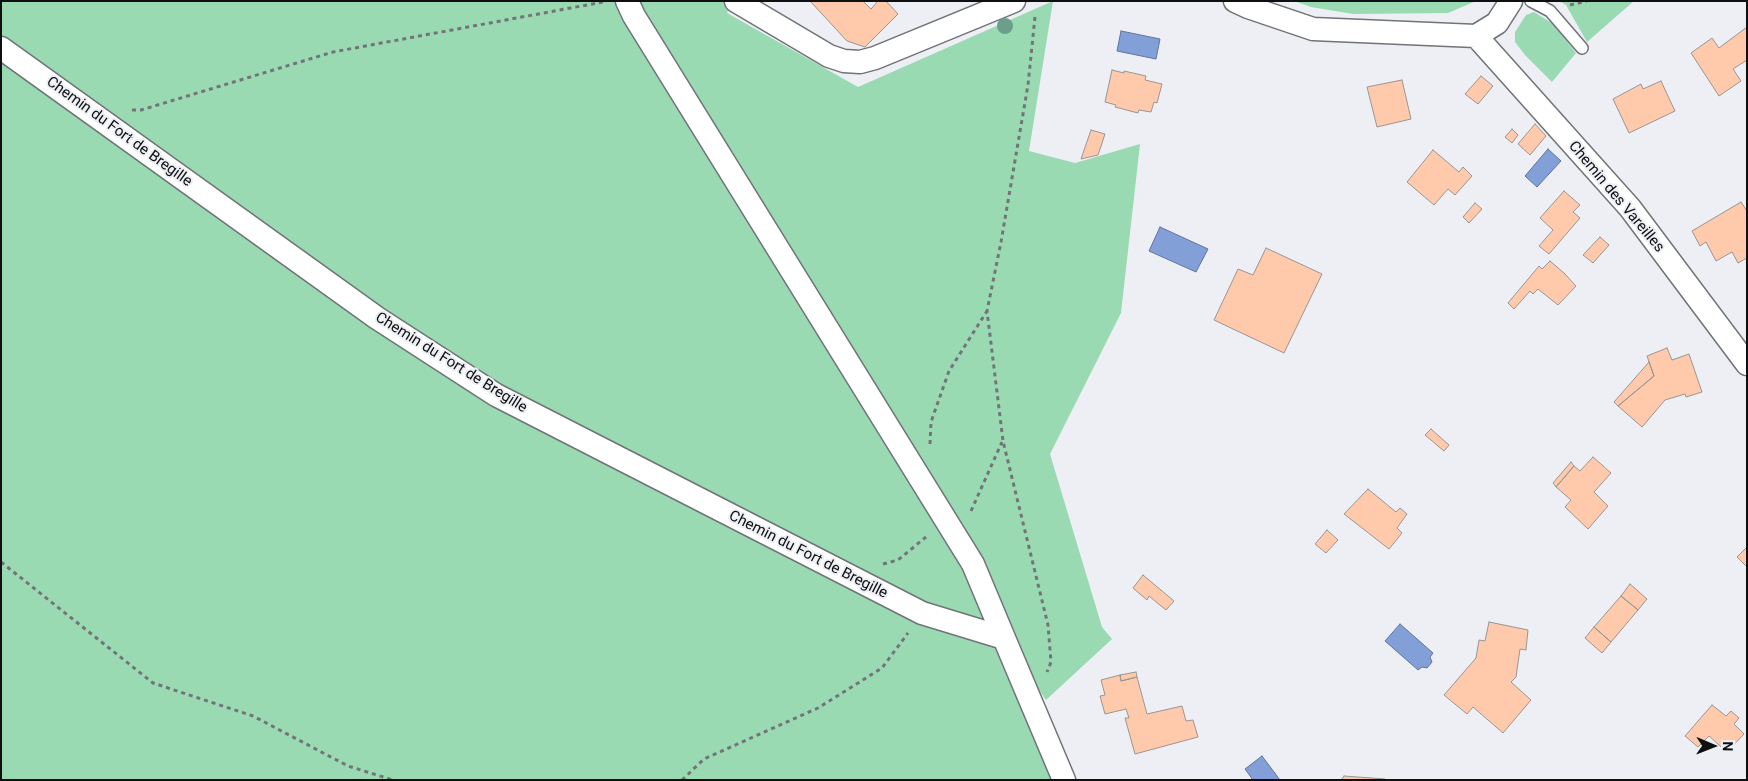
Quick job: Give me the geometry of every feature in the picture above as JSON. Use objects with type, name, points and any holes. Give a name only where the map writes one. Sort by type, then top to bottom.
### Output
[{"type":"street","points":[[627,1],[634,16],[973,564],[1064,780]]},
{"type":"street","points":[[736,1],[829,56],[844,61],[860,62],[875,58],[1014,1]]},
{"type":"street","points":[[1235,1],[1313,29],[1476,36],[1497,22],[1511,1]]},
{"type":"street","name":"Chemin des Vareilles","points":[[1476,36],[1630,208],[1747,364]]},
{"type":"street","name":"Chemin du Fort de Bregille","points":[[1,48],[376,318],[496,395],[922,613],[1004,638]]},
{"type":"lane","points":[[1532,1],[1550,11],[1582,48]]},
{"type":"path","points":[[93,113],[142,110],[333,52],[608,1]]},
{"type":"path","points":[[1027,693],[1044,679],[1051,662],[1048,625],[1002,441],[987,311],[1028,86],[1035,11]]},
{"type":"path","points":[[876,566],[898,560],[925,537],[930,519],[928,490],[931,422],[949,371],[987,311]]},
{"type":"path","points":[[959,540],[1002,441]]},
{"type":"path","points":[[1,562],[153,683],[253,716],[348,766],[394,780]]},
{"type":"path","points":[[682,780],[704,759],[818,708],[882,668],[922,613]]},
{"type":"green space","points":[[1,1],[731,1],[727,13],[858,87],[1053,1],[1029,151],[1075,163],[1140,144],[1121,313],[1050,454],[1102,627],[1112,639],[1046,700],[1008,645],[1058,780],[1,780]]},
{"type":"green space","points":[[1294,1],[1476,1],[1448,13],[1353,14],[1311,7]]},
{"type":"green space","points":[[1559,1],[1634,1],[1587,42],[1566,5]]},
{"type":"green space","points":[[1534,12],[1555,25],[1576,53],[1552,82],[1515,42],[1515,32],[1526,15]]},
{"type":"water","points":[[1121,31],[1160,39],[1156,59],[1117,51]]},
{"type":"water","points":[[1548,149],[1561,161],[1537,187],[1525,176]]},
{"type":"water","points":[[1160,227],[1208,249],[1196,272],[1149,251]]},
{"type":"water","points":[[1400,624],[1433,653],[1430,657],[1432,662],[1427,668],[1422,667],[1418,670],[1385,641]]},
{"type":"water","points":[[1262,756],[1280,780],[1253,780],[1245,769]]},
{"type":"building","points":[[810,1],[863,1],[871,9],[878,1],[886,1],[898,14],[865,47],[847,41]]},
{"type":"building","points":[[1747,27],[1747,60],[1733,69],[1741,81],[1719,96],[1691,53],[1712,38],[1719,48]]},
{"type":"building","points":[[1112,70],[1146,76],[1145,80],[1162,84],[1157,103],[1154,102],[1151,112],[1139,110],[1138,113],[1115,107],[1116,105],[1105,102]]},
{"type":"building","points":[[1481,76],[1493,86],[1478,104],[1465,94]]},
{"type":"building","points":[[1402,80],[1411,119],[1377,127],[1367,87]]},
{"type":"building","points":[[1661,81],[1675,111],[1629,133],[1613,99],[1641,84],[1643,89]]},
{"type":"building","points":[[1535,124],[1546,136],[1530,155],[1518,144]]},
{"type":"building","points":[[1512,129],[1518,135],[1512,143],[1505,137]]},
{"type":"building","points":[[1091,130],[1105,134],[1098,155],[1081,159]]},
{"type":"building","points":[[1433,150],[1459,172],[1463,167],[1472,176],[1455,195],[1448,189],[1434,205],[1407,182]]},
{"type":"building","points":[[1564,191],[1580,205],[1573,212],[1580,218],[1549,254],[1539,246],[1553,230],[1540,218]]},
{"type":"building","points":[[1741,202],[1747,211],[1747,258],[1738,263],[1732,252],[1716,261],[1706,242],[1700,246],[1692,231]]},
{"type":"building","points":[[1475,203],[1482,209],[1469,223],[1463,217]]},
{"type":"building","points":[[1600,237],[1609,245],[1593,263],[1583,255]]},
{"type":"building","points":[[1266,248],[1322,274],[1284,353],[1214,320],[1238,269],[1253,275]]},
{"type":"building","points":[[1550,261],[1576,286],[1558,305],[1538,289],[1533,294],[1530,291],[1514,309],[1508,303],[1539,266],[1542,269]]},
{"type":"building","points":[[1667,348],[1672,360],[1689,354],[1702,392],[1686,397],[1685,394],[1665,400],[1642,427],[1618,406],[1654,376],[1647,356]]},
{"type":"building","points":[[1649,362],[1654,376],[1618,406],[1614,402]]},
{"type":"building","points":[[1431,429],[1449,445],[1444,451],[1425,435]]},
{"type":"building","points":[[1593,457],[1611,473],[1594,492],[1608,506],[1588,529],[1565,507],[1571,500],[1556,487],[1574,466],[1580,471]]},
{"type":"building","points":[[1571,462],[1574,466],[1556,487],[1553,483]]},
{"type":"building","points":[[1368,489],[1396,512],[1400,508],[1407,514],[1397,528],[1402,533],[1389,549],[1344,514]]},
{"type":"building","points":[[1327,530],[1338,540],[1326,553],[1315,544]]},
{"type":"building","points":[[1747,547],[1747,567],[1737,557]]},
{"type":"building","points":[[1143,575],[1174,601],[1166,610],[1149,596],[1147,600],[1133,588]]},
{"type":"building","points":[[1630,584],[1647,599],[1638,610],[1621,596]]},
{"type":"building","points":[[1621,596],[1638,610],[1611,642],[1594,627]]},
{"type":"building","points":[[1489,622],[1528,630],[1526,650],[1520,649],[1516,677],[1511,682],[1531,700],[1503,733],[1473,707],[1467,714],[1444,695],[1476,658],[1479,640],[1485,641]]},
{"type":"building","points":[[1594,627],[1611,642],[1602,653],[1585,638]]},
{"type":"building","points":[[1136,672],[1137,677],[1121,681],[1120,675]]},
{"type":"building","points":[[1120,675],[1121,681],[1137,677],[1147,714],[1182,706],[1186,721],[1193,720],[1198,737],[1135,754],[1125,718],[1129,718],[1126,709],[1105,714],[1100,696],[1105,695],[1101,680]]},
{"type":"building","points":[[1712,705],[1726,716],[1731,711],[1739,718],[1734,724],[1744,734],[1727,752],[1709,736],[1698,747],[1685,736]]},
{"type":"building","points":[[1344,776],[1385,779],[1385,780],[1341,780]]}]
